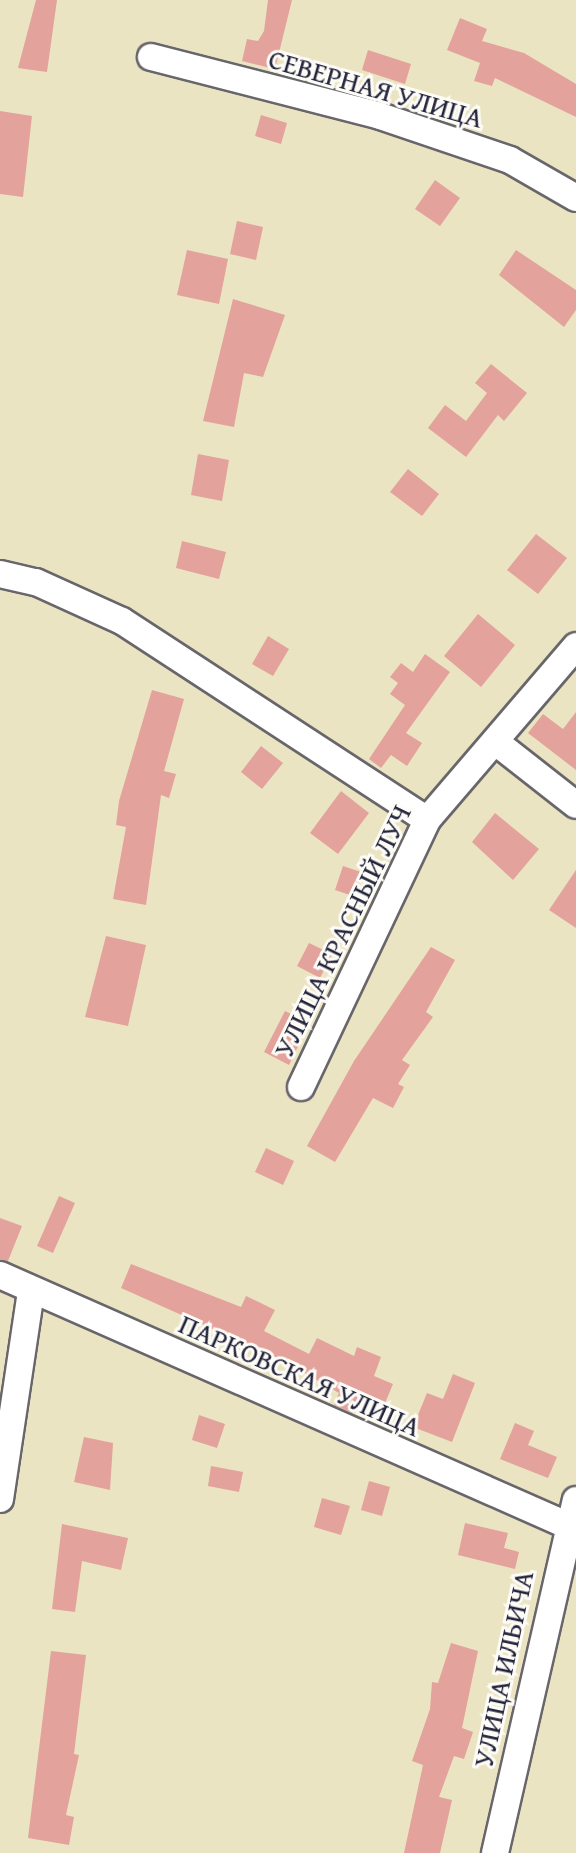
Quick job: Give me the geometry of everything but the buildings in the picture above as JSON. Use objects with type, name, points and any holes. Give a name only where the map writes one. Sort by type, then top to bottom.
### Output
[{"type":"street","name":"СЕВЕРНАЯ УЛИЦА","points":[[151,57],[380,116],[510,160],[576,198]]},
{"type":"street","points":[[0,574],[36,582],[122,621],[427,820]]},
{"type":"street","name":"УЛИЦА КРАСНЫЙ ЛУЧ","points":[[301,1087],[427,820],[497,743],[576,646]]},
{"type":"street","points":[[497,743],[576,805]]},
{"type":"street","name":"ПАРКОВСКАЯ УЛИЦА","points":[[0,1275],[31,1292],[571,1527]]},
{"type":"street","points":[[0,1499],[31,1292]]},
{"type":"street","name":"УЛИЦА ИЛЬИЧА","points":[[495,1853],[576,1500]]}]
